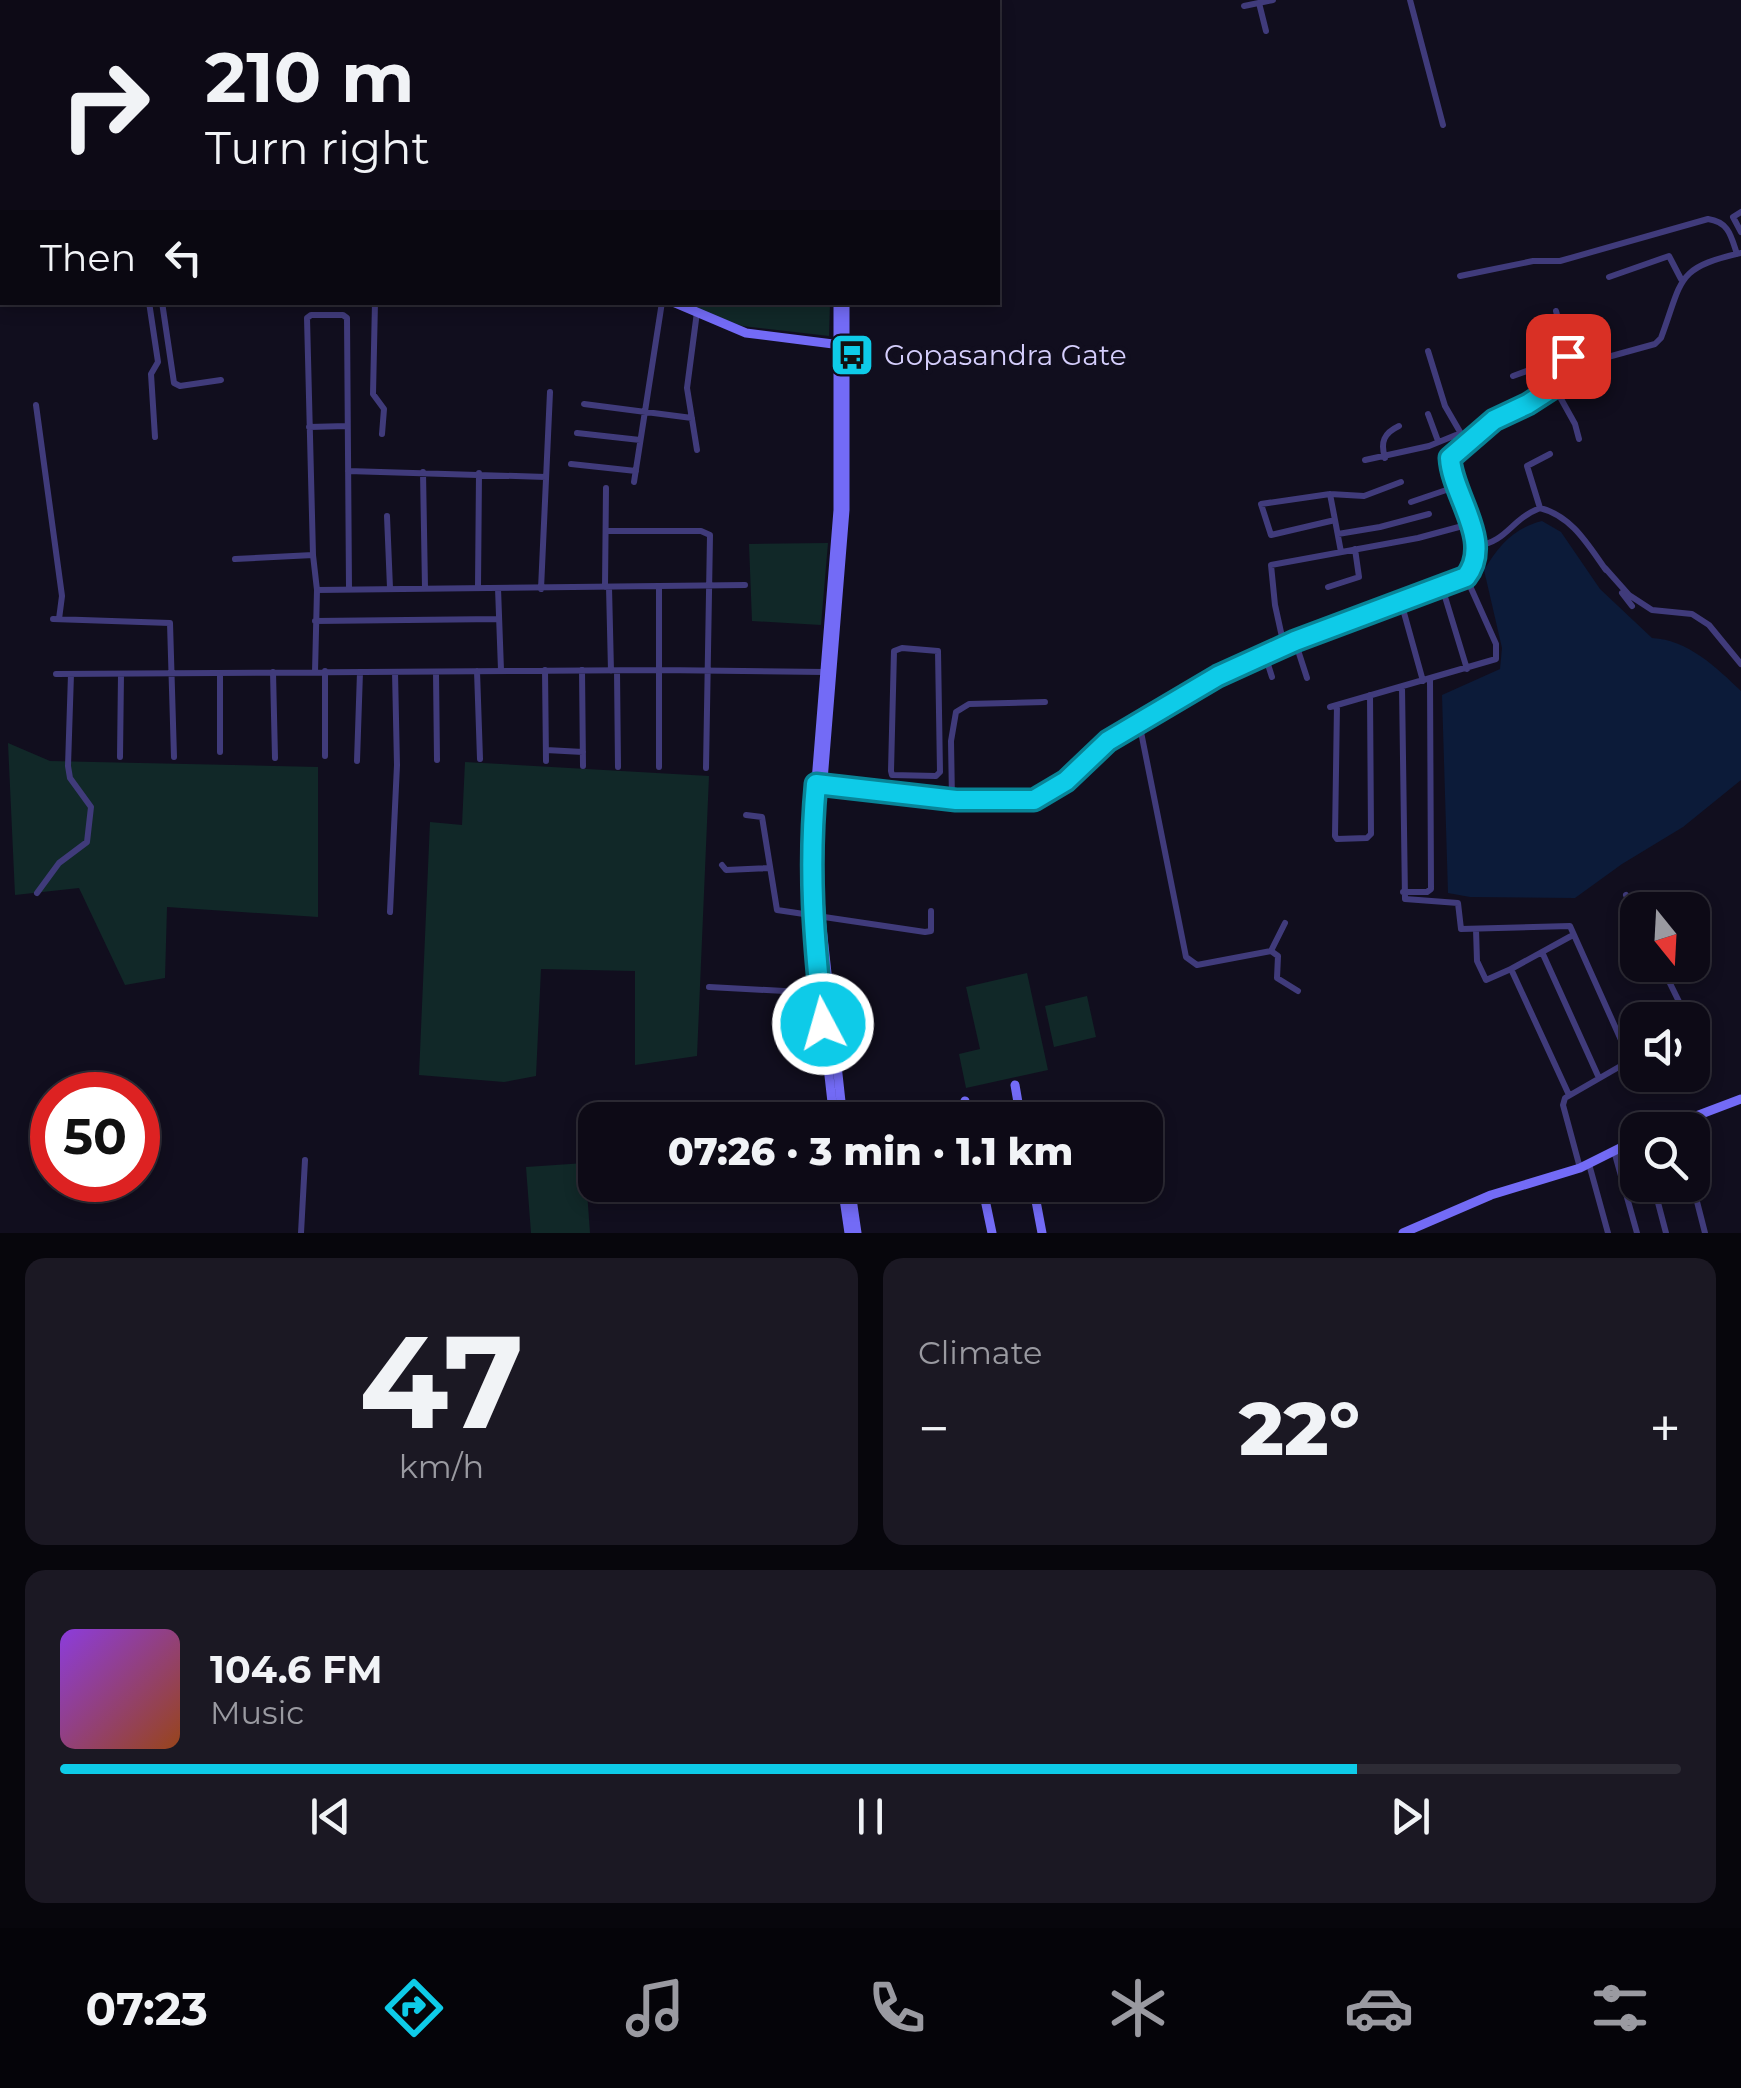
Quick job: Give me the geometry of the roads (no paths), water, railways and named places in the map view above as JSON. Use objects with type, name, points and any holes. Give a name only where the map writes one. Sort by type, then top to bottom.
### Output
[{"type":"main road","points":[[680,305],[746,333],[840,345]]},
{"type":"main road","points":[[832,1102],[816,917],[820,785],[845,510],[841,305]]},
{"type":"main road","points":[[816,917],[841,1102]]},
{"type":"main road","points":[[1015,1085],[1018,1102]]},
{"type":"main road","points":[[1708,1112],[1741,1098]]},
{"type":"main road","points":[[1404,1233],[1490,1195],[1584,1165],[1620,1148]]},
{"type":"main road","points":[[848,1202],[849,1233]]},
{"type":"main road","points":[[851,1202],[857,1233]]},
{"type":"main road","points":[[986,1202],[992,1233]]},
{"type":"main road","points":[[1036,1202],[1042,1233]]},
{"type":"street","points":[[1244,6],[1273,0]]},
{"type":"street","points":[[1410,0],[1443,125]]},
{"type":"street","points":[[1260,3],[1266,31]]},
{"type":"street","points":[[1741,212],[1733,218],[1741,232]]},
{"type":"street","points":[[820,785],[952,800],[1024,802],[1045,796],[1108,741],[1218,676],[1295,641],[1466,577],[1475,564],[1476,546],[1450,461],[1494,420],[1598,360],[1655,344],[1661,338],[1682,279],[1691,269],[1739,254],[1728,229],[1718,220],[1708,219],[1560,261],[1533,261],[1460,276]]},
{"type":"street","points":[[1609,277],[1669,256],[1682,279]]},
{"type":"street","points":[[149,305],[158,362],[152,374],[155,437]]},
{"type":"street","points":[[162,305],[174,383],[180,386],[221,380]]},
{"type":"street","points":[[375,305],[373,394],[384,409],[382,434]]},
{"type":"street","points":[[634,482],[662,305]]},
{"type":"street","points":[[696,312],[686,388],[697,450]]},
{"type":"street","points":[[1556,312],[1573,375]]},
{"type":"street","points":[[324,756],[309,427],[311,315],[347,318],[349,588]]},
{"type":"street","points":[[1428,350],[1445,406],[1465,444]]},
{"type":"street","points":[[1513,376],[1568,356]]},
{"type":"street","points":[[1554,388],[1575,424],[1579,440]]},
{"type":"street","points":[[541,589],[550,392]]},
{"type":"street","points":[[584,404],[692,418]]},
{"type":"street","points":[[36,405],[62,596],[56,619],[168,621],[172,625],[174,757]]},
{"type":"street","points":[[1428,414],[1438,442]]},
{"type":"street","points":[[309,427],[348,426]]},
{"type":"street","points":[[1385,458],[1384,438],[1399,426]]},
{"type":"street","points":[[577,433],[640,440]]},
{"type":"street","points":[[1365,460],[1385,458],[1454,434],[1465,444]]},
{"type":"street","points":[[1540,508],[1527,466],[1550,454]]},
{"type":"street","points":[[571,464],[636,471]]},
{"type":"street","points":[[348,470],[546,477]]},
{"type":"street","points":[[423,472],[424,588]]},
{"type":"street","points":[[478,587],[479,473]]},
{"type":"street","points":[[1335,520],[1272,534],[1261,504],[1330,494],[1364,496],[1401,482]]},
{"type":"street","points":[[1411,502],[1458,486]]},
{"type":"street","points":[[606,488],[607,587],[618,767]]},
{"type":"street","points":[[1330,494],[1341,552]]},
{"type":"street","points":[[1476,546],[1494,543],[1515,522],[1540,508],[1554,512],[1578,531],[1632,606]]},
{"type":"street","points":[[1338,534],[1429,514]]},
{"type":"street","points":[[388,516],[390,588]]},
{"type":"street","points":[[1284,646],[1271,565],[1418,538],[1470,524]]},
{"type":"street","points":[[606,531],[701,531],[710,536],[706,768]]},
{"type":"street","points":[[1328,587],[1359,577],[1355,549]]},
{"type":"street","points":[[234,560],[313,555]]},
{"type":"street","points":[[1605,568],[1629,595],[1652,610],[1692,614],[1709,625],[1741,664]]},
{"type":"street","points":[[1370,696],[1371,834],[1368,838],[1337,839],[1333,706],[1491,662],[1498,654],[1466,577]]},
{"type":"street","points":[[317,590],[745,585]]},
{"type":"street","points":[[659,767],[660,587]]},
{"type":"street","points":[[498,588],[501,670]]},
{"type":"street","points":[[1442,588],[1467,669]]},
{"type":"street","points":[[1401,602],[1427,680],[1431,889],[1403,892]]},
{"type":"street","points":[[316,621],[499,619]]},
{"type":"street","points":[[1295,641],[1307,678]]},
{"type":"street","points":[[902,648],[936,650],[939,656],[940,772],[936,776],[913,776],[891,772],[894,651],[902,648]]},
{"type":"street","points":[[1265,654],[1272,677]]},
{"type":"street","points":[[545,670],[546,761]]},
{"type":"street","points":[[582,670],[582,766]]},
{"type":"street","points":[[272,672],[274,758]]},
{"type":"street","points":[[357,761],[360,672]]},
{"type":"street","points":[[390,912],[397,765],[395,672]]},
{"type":"street","points":[[436,672],[437,760]]},
{"type":"street","points":[[477,672],[480,759]]},
{"type":"street","points":[[56,674],[830,672]]},
{"type":"street","points":[[220,673],[220,752]]},
{"type":"street","points":[[37,893],[59,863],[87,842],[91,822],[91,807],[70,778],[71,674]]},
{"type":"street","points":[[120,756],[121,674]]},
{"type":"street","points":[[1402,687],[1405,900],[1458,903],[1460,930],[1570,926],[1620,1030]]},
{"type":"street","points":[[952,800],[951,740],[956,712],[970,704],[1045,702]]},
{"type":"street","points":[[1139,722],[1186,957],[1196,965],[1270,951],[1278,956],[1277,978],[1298,990]]},
{"type":"street","points":[[546,750],[582,752]]},
{"type":"street","points":[[913,776],[914,793]]},
{"type":"street","points":[[746,816],[762,817],[776,910],[929,932],[932,911]]},
{"type":"street","points":[[722,865],[726,870],[769,868]]},
{"type":"street","points":[[1270,951],[1284,922]]},
{"type":"street","points":[[1476,929],[1477,962],[1486,980],[1573,935]]},
{"type":"street","points":[[1542,952],[1599,1078]]},
{"type":"street","points":[[1511,969],[1569,1094]]},
{"type":"street","points":[[709,987],[820,993]]},
{"type":"street","points":[[1608,1233],[1563,1105],[1569,1094],[1620,1066]]},
{"type":"street","points":[[1614,1150],[1637,1233]]},
{"type":"street","points":[[301,1233],[306,1160]]},
{"type":"street","points":[[1658,1202],[1666,1233]]},
{"type":"street","points":[[1696,1202],[1705,1233]]},
{"type":"water","points":[[1542,521],[1561,532],[1600,589],[1652,638],[1689,649],[1741,691],[1741,780],[1683,827],[1575,898],[1470,897],[1448,893],[1442,695],[1500,669],[1502,648],[1484,570],[1508,539]]},
{"type":"place","name":"Gopasandra Gate","points":[[852,355]]}]
